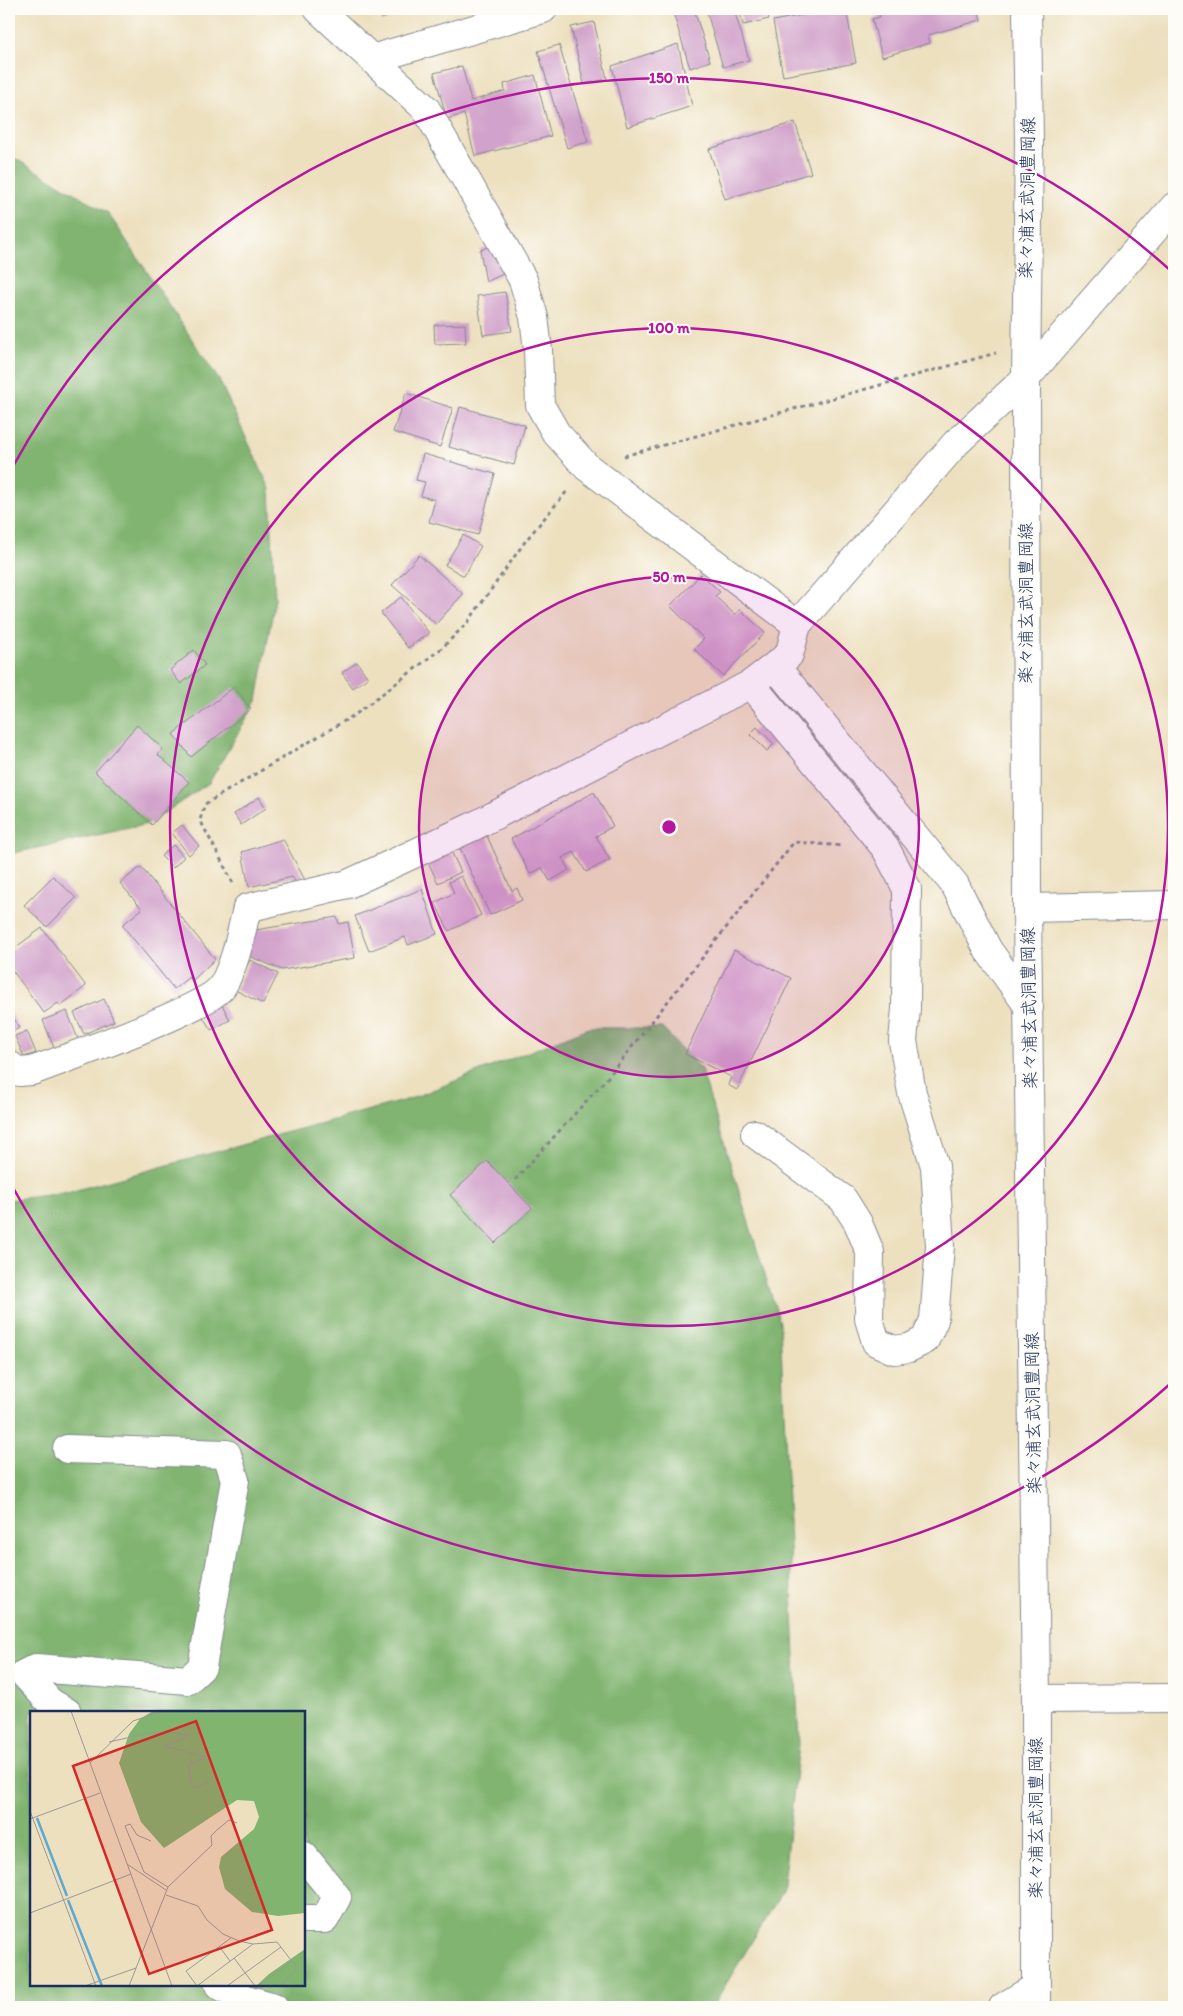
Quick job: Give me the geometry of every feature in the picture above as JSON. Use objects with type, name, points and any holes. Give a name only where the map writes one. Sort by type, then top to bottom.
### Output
[{"type":"street","points":[[318,9],[426,109],[523,280],[534,317],[538,350],[540,405],[556,433],[587,466],[797,626]]},
{"type":"street","points":[[372,59],[496,16],[544,9]]},
{"type":"street","name":"楽々浦玄武洞豊岡線","points":[[1026,9],[1029,142],[1026,345],[1028,908],[1036,1699],[1036,1997]]},
{"type":"street","points":[[9,1065],[19,1072],[32,1071],[157,1023],[204,999],[222,986],[236,952],[247,908],[348,884],[472,827],[751,684],[789,655],[797,626],[956,443],[1026,378],[1174,207]]},
{"type":"street","points":[[775,666],[955,885],[988,950],[1029,1007]]},
{"type":"street","points":[[751,684],[886,849],[907,889],[906,1009],[903,1041],[912,1093],[935,1166],[940,1246],[934,1320],[925,1340],[909,1348],[894,1350],[876,1342],[868,1320],[870,1252],[858,1223],[843,1199],[755,1134]]},
{"type":"street","points":[[1028,908],[1174,905]]},
{"type":"street","points":[[65,1711],[50,1702],[24,1674],[36,1668],[188,1680],[202,1667],[235,1480],[227,1454],[68,1449]]},
{"type":"street","points":[[1036,1699],[1174,1698]]},
{"type":"street","points":[[305,1857],[337,1897],[324,1919],[305,1918]]},
{"type":"street","points":[[221,1986],[246,1999],[274,2007]]},
{"type":"street","points":[[1003,2007],[1036,1997]]},
{"type":"path","points":[[247,908],[200,820],[205,804],[356,714],[442,648],[468,622],[527,539],[587,466],[1026,345]]},
{"type":"path","points":[[515,1180],[608,1077],[794,842],[886,849]]},
{"type":"green space","points":[[9,155],[108,213],[219,380],[270,489],[275,599],[257,700],[209,783],[148,824],[9,854]]},
{"type":"green space","points":[[589,1028],[662,1028],[701,1069],[780,1323],[799,1745],[782,1892],[712,2007],[9,2007],[9,1200],[69,1192],[410,1099]]},
{"type":"building","points":[[378,9],[412,9],[381,19]]},
{"type":"building","points":[[672,9],[694,9],[710,61],[690,68]]},
{"type":"building","points":[[706,9],[734,9],[749,60],[723,67]]},
{"type":"building","points":[[739,9],[766,9],[769,19],[743,25]]},
{"type":"building","points":[[846,9],[856,63],[783,76],[773,21],[808,14],[807,10]]},
{"type":"building","points":[[877,9],[978,9],[981,20],[928,35],[930,43],[882,57],[872,19],[880,17]]},
{"type":"building","points":[[594,22],[607,79],[584,84],[571,27]]},
{"type":"building","points":[[678,44],[692,106],[627,127],[612,66]]},
{"type":"building","points":[[559,45],[588,142],[567,148],[538,51]]},
{"type":"building","points":[[462,66],[471,101],[505,91],[504,84],[535,75],[551,136],[475,156],[464,114],[447,119],[434,73]]},
{"type":"building","points":[[795,122],[811,173],[725,199],[709,149]]},
{"type":"building","points":[[493,245],[505,273],[486,282],[480,250]]},
{"type":"building","points":[[505,292],[512,331],[483,335],[477,296]]},
{"type":"building","points":[[465,324],[466,343],[435,344],[434,325]]},
{"type":"building","points":[[406,393],[453,408],[440,447],[393,432]]},
{"type":"building","points":[[460,407],[525,425],[514,465],[449,447]]},
{"type":"building","points":[[423,454],[495,474],[478,535],[429,522],[435,500],[421,496],[425,482],[416,480]]},
{"type":"building","points":[[463,535],[481,546],[464,576],[445,565]]},
{"type":"building","points":[[419,555],[463,594],[436,624],[392,585]]},
{"type":"building","points":[[701,574],[720,592],[715,596],[735,615],[740,609],[765,633],[723,676],[694,649],[704,639],[670,606]]},
{"type":"building","points":[[401,597],[429,633],[408,648],[381,613]]},
{"type":"building","points":[[194,650],[205,665],[181,684],[170,670]]},
{"type":"building","points":[[357,662],[368,678],[353,688],[342,673]]},
{"type":"building","points":[[234,687],[251,709],[191,757],[173,734]]},
{"type":"building","points":[[137,725],[163,749],[158,755],[189,782],[152,825],[95,772]]},
{"type":"building","points":[[757,727],[774,744],[767,751],[750,734]]},
{"type":"building","points":[[594,792],[613,826],[596,836],[610,860],[586,872],[574,852],[562,858],[569,870],[550,881],[542,868],[530,874],[511,839]]},
{"type":"building","points":[[259,797],[266,808],[241,825],[234,814]]},
{"type":"building","points":[[182,825],[199,846],[189,855],[172,833]]},
{"type":"building","points":[[487,836],[512,891],[517,888],[522,900],[490,915],[460,848]]},
{"type":"building","points":[[283,839],[306,882],[298,885],[292,877],[249,887],[242,852]]},
{"type":"building","points":[[173,845],[184,857],[173,868],[161,856]]},
{"type":"building","points":[[451,851],[461,872],[438,883],[428,862]]},
{"type":"building","points":[[141,867],[215,959],[192,981],[189,977],[174,989],[122,925],[142,909],[120,883]]},
{"type":"building","points":[[53,876],[76,898],[47,927],[24,905]]},
{"type":"building","points":[[461,876],[481,915],[449,931],[435,903],[454,893],[449,882]]},
{"type":"building","points":[[422,889],[437,934],[408,945],[405,937],[369,951],[355,916]]},
{"type":"building","points":[[337,917],[339,924],[348,922],[355,958],[282,970],[244,954],[255,930]]},
{"type":"building","points":[[42,928],[86,986],[60,1006],[58,1003],[44,1013],[9,966],[9,952]]},
{"type":"building","points":[[734,950],[791,978],[737,1090],[728,1085],[731,1077],[685,1054]]},
{"type":"building","points":[[250,960],[278,974],[263,1004],[235,990]]},
{"type":"building","points":[[104,999],[114,1021],[84,1034],[74,1013]]},
{"type":"building","points":[[220,1001],[230,1020],[211,1030],[200,1012]]},
{"type":"building","points":[[9,1009],[19,1028],[9,1034]]},
{"type":"building","points":[[67,1011],[78,1039],[54,1048],[43,1020]]},
{"type":"building","points":[[27,1031],[36,1053],[24,1057],[15,1036]]},
{"type":"building","points":[[487,1161],[532,1208],[495,1243],[450,1195]]}]
